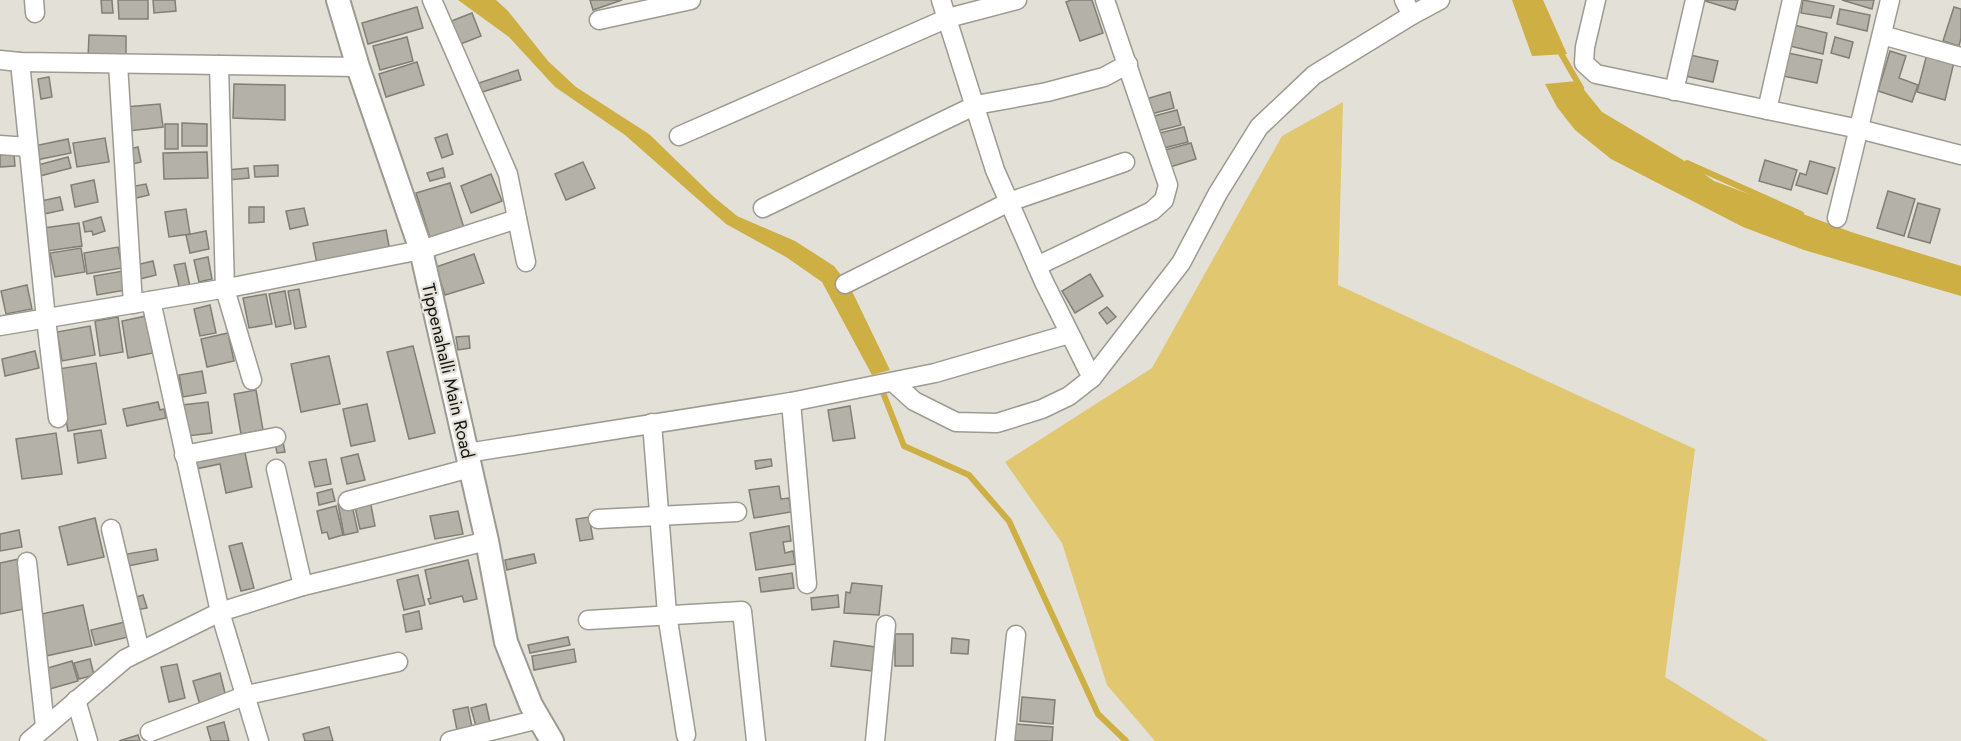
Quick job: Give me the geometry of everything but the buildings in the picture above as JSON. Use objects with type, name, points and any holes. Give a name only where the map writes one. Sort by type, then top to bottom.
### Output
[{"type":"street","name":"Tippenahalli Main Road","points":[[338,0],[358,67],[420,250],[486,541],[506,642],[531,705],[552,741]]},
{"type":"street","points":[[432,0],[508,174],[526,262]]},
{"type":"street","points":[[599,21],[691,0]]},
{"type":"street","points":[[941,0],[995,170],[1068,334],[1092,378]]},
{"type":"street","points":[[679,136],[948,18],[1017,0]]},
{"type":"street","points":[[1037,266],[1152,211],[1164,200],[1168,185],[1105,0]]},
{"type":"street","points":[[887,383],[914,401],[956,422],[997,423],[1042,409],[1069,396],[1092,378],[1181,263],[1218,193],[1259,127],[1314,75],[1408,8],[1440,0]]},
{"type":"street","points":[[1596,0],[1585,47],[1584,63],[1596,74],[1859,129],[1961,155]]},
{"type":"street","points":[[1674,91],[1695,0]]},
{"type":"street","points":[[1767,110],[1791,0]]},
{"type":"street","points":[[1837,218],[1890,0]]},
{"type":"street","points":[[1882,35],[1961,57]]},
{"type":"street","points":[[0,60],[358,67]]},
{"type":"street","points":[[20,62],[58,418]]},
{"type":"street","points":[[118,64],[142,303],[184,455],[220,612],[247,695],[259,741]]},
{"type":"street","points":[[764,208],[976,105],[1047,92],[1104,77],[1128,64]]},
{"type":"street","points":[[219,65],[225,289],[252,380]]},
{"type":"street","points":[[0,145],[28,147]]},
{"type":"street","points":[[845,284],[1009,202],[1125,162]]},
{"type":"street","points":[[0,326],[225,289],[420,250],[517,219]]},
{"type":"street","points":[[348,501],[468,460],[652,423],[791,402],[935,373],[1068,334]]},
{"type":"street","points":[[791,402],[807,584]]},
{"type":"street","points":[[652,423],[667,614],[686,735]]},
{"type":"street","points":[[184,455],[276,437]]},
{"type":"street","points":[[276,469],[303,586]]},
{"type":"street","points":[[598,519],[737,512]]},
{"type":"street","points":[[111,529],[140,651]]},
{"type":"street","points":[[29,741],[125,659],[220,612],[303,586],[486,541]]},
{"type":"street","points":[[27,562],[45,726]]},
{"type":"street","points":[[588,620],[667,614],[742,612],[756,741]]},
{"type":"street","points":[[875,741],[886,625]]},
{"type":"street","points":[[1005,741],[1016,634]]},
{"type":"street","points":[[150,732],[247,695],[398,662]]},
{"type":"street","points":[[76,700],[88,741]]},
{"type":"street","points":[[450,741],[539,718]]},
{"type":"shaded area","points":[[458,0],[496,0],[508,11],[548,61],[576,87],[649,134],[737,216],[795,241],[834,266],[850,287],[890,370],[872,375],[822,282],[786,257],[726,224],[625,135],[555,87],[509,37]]},
{"type":"shaded area","points":[[1512,0],[1543,0],[1567,54],[1532,56]]},
{"type":"shaded area","points":[[1577,81],[1602,112],[1714,181],[1851,232],[1961,266],[1961,296],[1804,250],[1743,227],[1611,159],[1575,130],[1557,107],[1545,84]]},
{"type":"shaded area","points":[[1343,102],[1338,285],[1695,449],[1665,677],[1768,741],[1155,741],[1107,685],[1062,543],[1005,462],[1152,368],[1282,136]]},
{"type":"waterway","points":[[1559,50],[1581,88]]},
{"type":"waterway","points":[[1687,163],[1801,214]]},
{"type":"waterway","points":[[880,385],[904,446],[969,475],[1009,521],[1098,714],[1126,741]]}]
